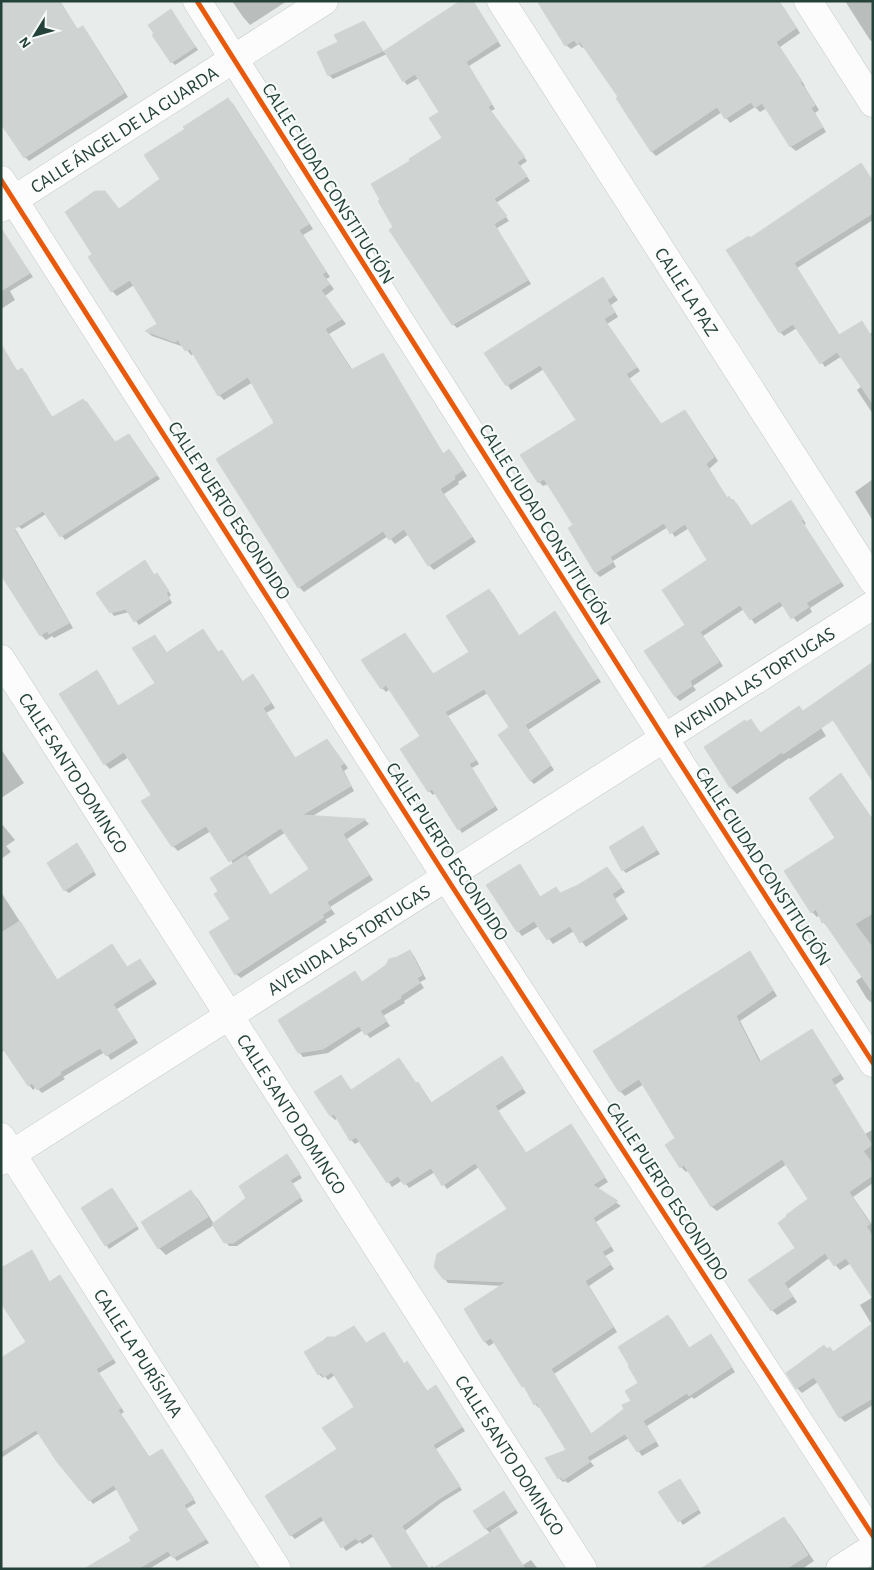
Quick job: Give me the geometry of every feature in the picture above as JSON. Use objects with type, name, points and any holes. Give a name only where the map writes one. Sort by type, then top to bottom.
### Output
[{"type":"street","name":"CALLE CIUDAD CONSTITUCIÓN","points":[[197,1],[664,738],[873,1062]]},
{"type":"street","name":"CALLE ÁNGEL DE LA GUARDA","points":[[5,196],[234,59],[324,1]]},
{"type":"street","name":"CALLE LA PAZ","points":[[501,1],[873,581]]},
{"type":"street","points":[[808,1],[873,103]]},
{"type":"street","name":"CALLE PUERTO ESCONDIDO","points":[[5,196],[873,1536]]},
{"type":"street","name":"AVENIDA LAS TORTUGAS","points":[[5,1150],[229,1015],[873,605]]},
{"type":"street","name":"CALLE SANTO DOMINGO","points":[[1,659],[583,1569]]},
{"type":"street","name":"CALLE LA PURÍSIMA","points":[[5,1150],[278,1569]]},
{"type":"street","points":[[840,1569],[873,1548]]},
{"type":"building","points":[[1,1],[59,1],[77,29],[83,26],[124,93],[24,158],[1,124]]},
{"type":"building","points":[[460,1],[473,1],[498,41],[466,62],[492,104],[488,107],[525,157],[517,162],[527,176],[494,199],[507,216],[494,224],[528,280],[452,325],[389,230],[393,227],[378,201],[380,200],[371,184],[410,161],[409,159],[442,138],[429,118],[439,112],[415,74],[403,82],[384,51]]},
{"type":"building","points":[[537,1],[779,1],[796,28],[776,42],[802,81],[800,82],[815,105],[811,108],[823,127],[790,147],[762,103],[755,108],[751,102],[725,119],[717,107],[651,152],[616,98],[618,97],[580,42],[577,44],[574,40],[565,46]]},
{"type":"building","points":[[171,9],[195,47],[171,63],[152,35],[154,34],[148,25]]},
{"type":"building","points":[[364,21],[383,51],[328,76],[317,52],[338,42],[334,35]]},
{"type":"building","points":[[228,98],[309,224],[299,230],[326,272],[322,274],[330,284],[321,290],[342,319],[325,329],[351,370],[383,353],[443,454],[449,449],[463,470],[454,476],[455,479],[440,489],[472,537],[428,566],[404,529],[389,540],[383,531],[298,588],[216,459],[274,423],[248,377],[218,396],[190,349],[185,351],[178,340],[175,342],[145,331],[157,324],[130,280],[111,292],[88,257],[92,254],[65,212],[95,191],[105,191],[119,209],[160,179],[144,155],[185,129],[183,127]]},
{"type":"building","points":[[861,163],[873,181],[873,213],[794,263],[839,335],[862,321],[873,339],[873,404],[837,352],[820,364],[793,324],[779,333],[726,250],[749,236],[750,238]]},
{"type":"building","points":[[1,228],[30,273],[1,291]]},
{"type":"building","points":[[603,277],[614,295],[607,300],[615,312],[604,319],[637,367],[626,374],[661,424],[685,410],[714,457],[706,464],[727,498],[729,496],[731,500],[733,499],[751,526],[791,500],[803,519],[801,520],[841,582],[806,603],[809,607],[791,619],[780,601],[750,620],[740,605],[700,632],[719,662],[690,681],[692,686],[675,697],[644,651],[685,625],[662,590],[707,560],[685,524],[670,534],[664,523],[610,557],[613,562],[595,573],[568,528],[573,525],[544,479],[538,483],[520,455],[576,420],[540,365],[506,386],[484,353]]},
{"type":"building","points":[[1,344],[17,371],[22,368],[52,417],[83,399],[115,442],[129,434],[157,475],[60,537],[43,511],[14,529],[69,623],[49,634],[47,631],[40,636],[1,575]]},
{"type":"building","points":[[145,560],[154,575],[157,573],[169,591],[166,593],[170,599],[134,622],[126,609],[110,613],[96,593]]},
{"type":"building","points":[[489,589],[519,636],[555,611],[598,678],[525,725],[551,765],[530,781],[498,735],[509,727],[484,689],[445,712],[476,760],[469,764],[495,806],[458,830],[432,789],[428,792],[400,749],[420,736],[386,685],[381,689],[361,660],[405,633],[433,674],[469,652],[446,616]]},
{"type":"building","points":[[203,629],[218,652],[222,650],[242,682],[253,674],[271,703],[263,708],[295,758],[327,739],[344,763],[340,766],[351,786],[302,815],[366,819],[343,834],[369,875],[327,902],[331,909],[322,915],[324,917],[235,975],[209,932],[230,919],[214,894],[218,891],[210,878],[246,855],[270,895],[309,869],[281,828],[229,862],[206,826],[172,847],[141,801],[151,795],[124,752],[104,765],[59,694],[97,670],[118,706],[155,683],[132,648],[155,635],[166,653]]},
{"type":"building","points":[[873,662],[873,782],[833,720],[730,788],[704,747],[745,720],[746,722],[751,719],[760,733],[799,706],[803,711]]},
{"type":"building","points":[[841,773],[873,822],[873,913],[855,924],[873,948],[873,993],[824,922],[822,923],[816,909],[811,913],[784,871],[835,838],[809,798]]},
{"type":"building","points":[[643,826],[657,850],[622,871],[609,847]]},
{"type":"building","points":[[77,843],[94,871],[64,891],[47,863]]},
{"type":"building","points":[[520,864],[540,897],[556,887],[560,893],[578,885],[607,867],[622,887],[612,894],[624,914],[580,943],[570,926],[547,940],[534,921],[517,932],[486,885]]},
{"type":"building","points":[[20,921],[57,980],[112,944],[127,967],[140,959],[153,979],[113,1004],[135,1038],[106,1056],[100,1048],[60,1072],[61,1074],[37,1090],[32,1083],[28,1086],[1,1046],[1,933]]},
{"type":"building","points":[[410,950],[422,975],[417,978],[420,983],[380,1011],[387,1021],[365,1035],[359,1026],[323,1049],[298,1053],[278,1020],[355,971],[362,982],[386,965],[389,959]]},
{"type":"building","points":[[750,951],[773,990],[736,1016],[759,1062],[812,1029],[840,1074],[831,1079],[872,1145],[863,1151],[873,1164],[873,1175],[849,1192],[870,1224],[866,1226],[873,1237],[873,1299],[846,1258],[834,1266],[825,1253],[784,1283],[793,1296],[771,1311],[748,1280],[795,1248],[778,1223],[808,1199],[782,1159],[711,1207],[684,1165],[680,1168],[665,1145],[675,1138],[639,1079],[619,1092],[593,1051]]},
{"type":"building","points":[[502,1056],[523,1088],[495,1106],[526,1153],[571,1124],[605,1177],[593,1185],[618,1201],[593,1218],[611,1246],[602,1252],[611,1264],[585,1281],[613,1327],[551,1369],[591,1434],[624,1409],[622,1405],[631,1401],[625,1391],[638,1383],[618,1347],[668,1315],[689,1348],[711,1334],[732,1367],[689,1396],[687,1393],[643,1421],[656,1441],[637,1452],[625,1434],[587,1457],[590,1462],[563,1480],[561,1477],[558,1479],[545,1458],[566,1450],[537,1403],[534,1405],[524,1386],[522,1387],[491,1338],[484,1342],[464,1309],[506,1282],[443,1279],[434,1267],[437,1254],[507,1209],[475,1163],[442,1186],[431,1168],[404,1185],[398,1176],[387,1183],[356,1137],[350,1141],[334,1114],[330,1116],[314,1092],[341,1075],[351,1090],[399,1058],[416,1083],[418,1082],[431,1103]]},
{"type":"building","points":[[287,1154],[300,1174],[290,1180],[301,1197],[233,1243],[224,1243],[212,1224],[246,1198],[239,1186]]},
{"type":"building","points":[[112,1188],[137,1226],[105,1246],[81,1208]]},
{"type":"building","points":[[191,1190],[208,1217],[158,1249],[141,1222]]},
{"type":"building","points":[[32,1250],[49,1282],[60,1275],[113,1359],[96,1369],[121,1408],[118,1410],[149,1457],[162,1449],[194,1499],[184,1505],[206,1539],[173,1558],[168,1551],[138,1569],[84,1569],[131,1541],[129,1537],[139,1530],[114,1485],[89,1501],[57,1462],[36,1430],[1,1452],[1,1358],[26,1342],[1,1303],[1,1268]]},
{"type":"building","points":[[873,1323],[873,1398],[839,1418],[814,1377],[796,1389],[786,1373],[824,1345],[827,1349],[830,1347],[833,1352]]},
{"type":"building","points":[[354,1326],[366,1343],[384,1332],[404,1364],[407,1361],[427,1391],[436,1385],[462,1427],[433,1445],[460,1486],[402,1526],[428,1569],[393,1569],[371,1533],[358,1541],[356,1538],[341,1548],[321,1516],[290,1536],[265,1496],[337,1449],[322,1428],[354,1407],[332,1372],[324,1377],[321,1373],[318,1375],[304,1352],[327,1337],[335,1337]]},
{"type":"building","points":[[680,1479],[699,1509],[678,1522],[658,1492]]},
{"type":"building","points":[[504,1491],[515,1510],[485,1529],[473,1511]]},
{"type":"building","points":[[784,1517],[808,1555],[786,1569],[700,1569]]},
{"type":"building","points":[[499,1527],[525,1569],[432,1569]]},
{"type":"cycle path","points":[[197,1],[664,738],[873,1063]]},
{"type":"cycle path","points":[[1,180],[446,877],[873,1536]]}]
